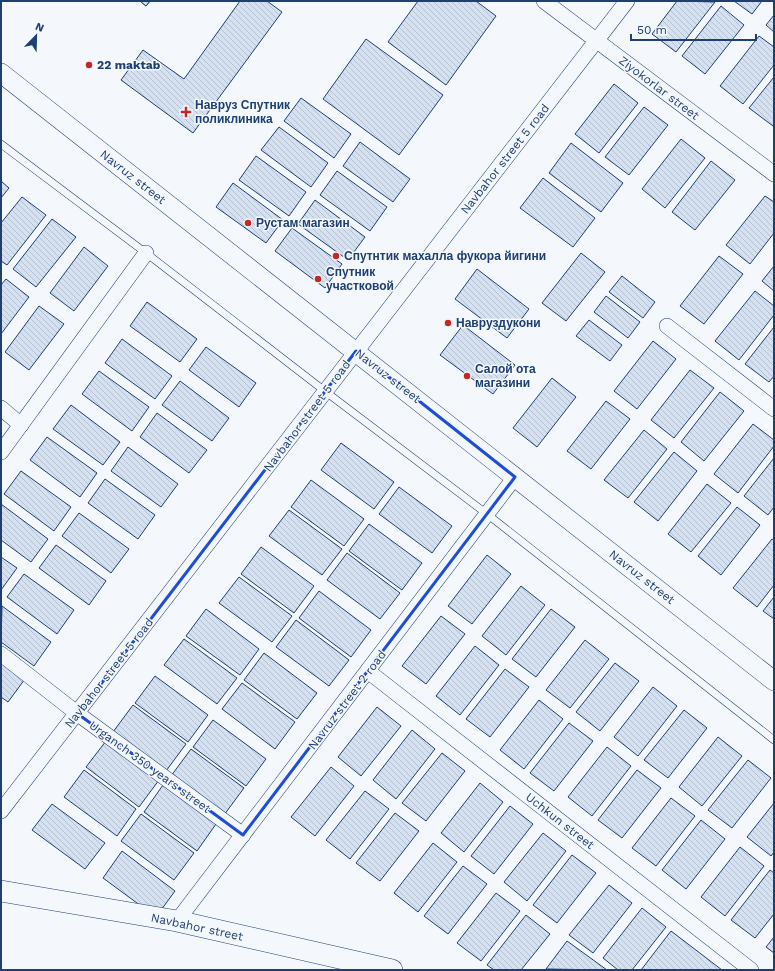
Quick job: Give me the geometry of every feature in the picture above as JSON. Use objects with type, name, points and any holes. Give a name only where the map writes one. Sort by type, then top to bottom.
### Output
[{"type":"main road","name":"Navbahor street","points":[[1,890],[176,921],[392,970]]},
{"type":"street","name":"Ziyokorlar street","points":[[544,1],[596,42],[774,174]]},
{"type":"street","name":"Navbahor street 5 road","points":[[1,811],[78,714],[627,1]]},
{"type":"street","name":"Navruz street","points":[[1,73],[774,681]]},
{"type":"street","points":[[1,452],[146,252]]},
{"type":"street","points":[[667,326],[774,409]]},
{"type":"street","points":[[1,408],[21,425]]},
{"type":"street","name":"Navruz street 2 road","points":[[176,921],[369,672],[515,477]]},
{"type":"street","name":"Urganch 350 years street","points":[[1,654],[78,714],[242,835]]},
{"type":"street","name":"Uchkun street","points":[[369,672],[751,970]]},
{"type":"lane","points":[[1,144],[146,252],[326,392],[487,514],[774,740]]},
{"type":"highlighted area","points":[[356,351],[515,477],[243,835],[78,714]]},
{"type":"building","points":[[140,1],[150,1],[146,6]]},
{"type":"building","points":[[140,1],[150,1],[146,6]]},
{"type":"building","points":[[240,1],[267,1],[282,12],[193,133],[121,80],[143,50],[184,79]]},
{"type":"building","points":[[418,1],[476,1],[496,16],[446,85],[388,42]]},
{"type":"building","points":[[677,1],[715,2],[676,52],[652,34]]},
{"type":"building","points":[[734,1],[762,1],[752,14]]},
{"type":"building","points":[[721,6],[744,25],[705,74],[682,56]]},
{"type":"building","points":[[774,15],[774,32],[766,25]]},
{"type":"building","points":[[759,36],[774,47],[774,65],[743,104],[720,86]]},
{"type":"building","points":[[366,39],[443,95],[399,155],[323,99]]},
{"type":"building","points":[[774,77],[774,125],[773,126],[749,108]]},
{"type":"building","points":[[614,84],[638,103],[599,153],[575,134]]},
{"type":"building","points":[[301,98],[351,134],[334,158],[284,121]]},
{"type":"building","points":[[644,107],[668,125],[629,175],[605,157]]},
{"type":"building","points":[[279,127],[328,163],[311,187],[261,150]]},
{"type":"building","points":[[681,139],[705,158],[665,208],[642,189]]},
{"type":"building","points":[[360,142],[410,179],[393,202],[343,166]]},
{"type":"building","points":[[571,143],[623,183],[601,212],[549,173]]},
{"type":"building","points":[[256,156],[306,192],[289,216],[239,180]]},
{"type":"building","points":[[711,161],[735,180],[695,230],[672,212]]},
{"type":"building","points":[[337,171],[387,207],[370,231],[320,195]]},
{"type":"building","points":[[543,178],[595,218],[573,247],[520,208]]},
{"type":"building","points":[[1,181],[9,188],[1,198]]},
{"type":"building","points":[[233,183],[283,220],[266,243],[216,207]]},
{"type":"building","points":[[765,196],[774,202],[774,233],[750,264],[726,245]]},
{"type":"building","points":[[22,197],[46,215],[7,265],[1,261],[1,223]]},
{"type":"building","points":[[315,200],[365,237],[348,260],[298,224]]},
{"type":"building","points":[[52,219],[76,237],[36,287],[13,269]]},
{"type":"building","points":[[292,228],[342,264],[325,288],[275,251]]},
{"type":"building","points":[[84,247],[108,266],[74,311],[50,293]]},
{"type":"building","points":[[581,253],[605,272],[566,321],[542,303]]},
{"type":"building","points":[[719,256],[743,274],[704,324],[680,306]]},
{"type":"building","points":[[774,266],[774,291],[762,281]]},
{"type":"building","points":[[477,269],[529,309],[507,338],[455,299]]},
{"type":"building","points":[[622,276],[655,302],[643,318],[609,292]]},
{"type":"building","points":[[6,279],[29,297],[1,334],[1,285]]},
{"type":"building","points":[[755,291],[774,306],[774,315],[739,360],[715,341]]},
{"type":"building","points":[[606,296],[640,322],[628,338],[594,312]]},
{"type":"building","points":[[147,302],[197,339],[180,362],[130,326]]},
{"type":"building","points":[[39,306],[64,324],[29,370],[5,352]]},
{"type":"building","points":[[589,320],[622,345],[610,361],[576,336]]},
{"type":"building","points":[[463,325],[515,365],[493,394],[440,355]]},
{"type":"building","points":[[774,327],[774,376],[769,382],[745,364]]},
{"type":"building","points":[[122,339],[172,376],[155,399],[105,363]]},
{"type":"building","points":[[653,341],[676,359],[637,409],[614,391]]},
{"type":"building","points":[[206,347],[256,383],[239,407],[189,370]]},
{"type":"building","points":[[690,370],[714,388],[674,438],[651,420]]},
{"type":"building","points":[[99,371],[149,407],[132,431],[82,394]]},
{"type":"building","points":[[552,378],[576,397],[537,447],[513,428]]},
{"type":"building","points":[[180,381],[229,418],[212,441],[162,405]]},
{"type":"building","points":[[720,392],[744,411],[704,461],[681,442]]},
{"type":"building","points":[[606,401],[630,419],[591,469],[567,451]]},
{"type":"building","points":[[71,405],[120,442],[103,465],[53,429]]},
{"type":"building","points":[[157,413],[207,450],[189,473],[140,437]]},
{"type":"building","points":[[753,424],[774,440],[774,446],[738,493],[714,474]]},
{"type":"building","points":[[644,430],[667,449],[628,498],[604,480]]},
{"type":"building","points":[[47,437],[97,473],[80,497],[30,460]]},
{"type":"building","points":[[341,443],[394,482],[374,509],[321,470]]},
{"type":"building","points":[[128,447],[178,484],[161,507],[111,471]]},
{"type":"building","points":[[674,452],[697,471],[658,521],[634,502]]},
{"type":"building","points":[[774,458],[774,507],[768,515],[744,496]]},
{"type":"building","points":[[21,471],[71,507],[54,531],[4,494]]},
{"type":"building","points":[[105,479],[155,515],[138,539],[88,503]]},
{"type":"building","points":[[311,480],[364,519],[344,546],[291,507]]},
{"type":"building","points":[[707,484],[731,503],[691,552],[668,534]]},
{"type":"building","points":[[399,487],[452,526],[432,553],[379,514]]},
{"type":"building","points":[[1,504],[48,539],[31,562],[1,540]]},
{"type":"building","points":[[737,507],[760,525],[721,575],[698,556]]},
{"type":"building","points":[[289,510],[342,549],[322,575],[269,536]]},
{"type":"building","points":[[79,513],[129,549],[111,573],[62,536]]},
{"type":"building","points":[[369,524],[422,563],[402,590],[349,551]]},
{"type":"building","points":[[772,539],[774,540],[774,585],[757,607],[733,588]]},
{"type":"building","points":[[56,545],[106,581],[89,605],[39,568]]},
{"type":"building","points":[[261,547],[314,586],[294,613],[241,574]]},
{"type":"building","points":[[347,553],[400,593],[380,619],[327,580]]},
{"type":"building","points":[[487,555],[511,574],[472,624],[448,606]]},
{"type":"building","points":[[1,557],[17,568],[1,590]]},
{"type":"building","points":[[24,574],[74,610],[57,634],[7,597]]},
{"type":"building","points":[[239,577],[292,616],[272,642],[219,603]]},
{"type":"building","points":[[521,586],[545,605],[506,655],[482,636]]},
{"type":"building","points":[[319,591],[371,630],[351,657],[299,618]]},
{"type":"building","points":[[774,597],[774,619],[763,611]]},
{"type":"building","points":[[2,606],[51,642],[34,666],[1,642]]},
{"type":"building","points":[[206,609],[259,649],[240,675],[186,636]]},
{"type":"building","points":[[551,609],[575,627],[536,677],[512,659]]},
{"type":"building","points":[[441,616],[465,634],[426,684],[402,666]]},
{"type":"building","points":[[296,620],[349,660],[329,686],[276,647]]},
{"type":"building","points":[[184,639],[237,678],[217,704],[164,665]]},
{"type":"building","points":[[585,640],[609,659],[570,708],[546,690]]},
{"type":"building","points":[[475,646],[499,665],[460,715],[436,696]]},
{"type":"building","points":[[264,653],[317,693],[297,719],[244,680]]},
{"type":"building","points":[[1,661],[25,679],[8,702],[1,697]]},
{"type":"building","points":[[615,663],[639,681],[600,731],[576,712]]},
{"type":"building","points":[[505,669],[529,687],[490,737],[466,719]]},
{"type":"building","points":[[155,676],[208,715],[188,742],[135,703]]},
{"type":"building","points":[[242,683],[295,722],[275,749],[222,709]]},
{"type":"building","points":[[653,687],[677,706],[638,756],[614,737]]},
{"type":"building","points":[[539,700],[563,719],[524,769],[500,750]]},
{"type":"building","points":[[133,705],[186,744],[166,771],[113,732]]},
{"type":"building","points":[[377,707],[401,726],[361,776],[338,757]]},
{"type":"building","points":[[684,710],[707,728],[668,778],[644,760]]},
{"type":"building","points":[[213,720],[266,759],[246,786],[193,747]]},
{"type":"building","points":[[569,723],[593,741],[554,791],[530,773]]},
{"type":"building","points":[[412,730],[435,749],[396,799],[373,780]]},
{"type":"building","points":[[718,737],[742,756],[702,806],[679,787]]},
{"type":"building","points":[[106,741],[159,780],[139,807],[86,767]]},
{"type":"building","points":[[607,747],[631,766],[592,816],[568,797]]},
{"type":"building","points":[[191,749],[244,788],[224,815],[171,776]]},
{"type":"building","points":[[442,753],[465,771],[426,821],[402,803]]},
{"type":"building","points":[[748,760],[771,778],[732,828],[708,810]]},
{"type":"building","points":[[331,767],[354,786],[315,836],[291,817]]},
{"type":"building","points":[[84,770],[136,809],[117,836],[64,797]]},
{"type":"building","points":[[637,770],[661,788],[622,838],[598,820]]},
{"type":"building","points":[[480,783],[503,802],[464,852],[441,833]]},
{"type":"building","points":[[163,785],[216,824],[197,851],[144,812]]},
{"type":"building","points":[[365,791],[389,809],[350,859],[326,840]]},
{"type":"building","points":[[671,798],[695,816],[656,866],[632,848]]},
{"type":"building","points":[[774,803],[774,852],[771,856],[747,837]]},
{"type":"building","points":[[52,804],[105,843],[85,869],[32,830]]},
{"type":"building","points":[[510,806],[533,824],[494,874],[471,856]]},
{"type":"building","points":[[395,813],[419,831],[380,881],[356,863]]},
{"type":"building","points":[[141,814],[194,853],[174,880],[121,841]]},
{"type":"building","points":[[701,820],[725,839],[686,889],[662,870]]},
{"type":"building","points":[[543,833],[566,851],[527,901],[504,882]]},
{"type":"building","points":[[433,843],[457,862],[418,912],[394,893]]},
{"type":"building","points":[[740,847],[764,866],[725,916],[701,897]]},
{"type":"building","points":[[122,851],[175,891],[156,917],[103,878]]},
{"type":"building","points":[[572,855],[596,873],[557,923],[533,905]]},
{"type":"building","points":[[463,866],[487,884],[448,934],[424,916]]},
{"type":"building","points":[[770,870],[774,873],[774,914],[755,938],[731,920]]},
{"type":"building","points":[[609,885],[632,903],[593,953],[569,935]]},
{"type":"building","points":[[496,893],[520,911],[481,961],[457,943]]},
{"type":"building","points":[[642,908],[666,927],[632,970],[618,970],[603,958]]},
{"type":"building","points":[[526,915],[550,934],[521,970],[494,970],[487,965]]},
{"type":"building","points":[[671,931],[722,970],[641,970]]},
{"type":"building","points":[[774,937],[774,953],[766,947]]},
{"type":"building","points":[[567,941],[607,970],[546,969]]},
{"type":"place","name":"22 maktab","points":[[89,65]]},
{"type":"place","name":"Навруз Спутник поликлиника","points":[[186,112]]},
{"type":"place","name":"Рустам магазин","points":[[248,223]]},
{"type":"place","name":"Спутнтик махалла фукора йигини","points":[[336,256]]},
{"type":"place","name":"Спутник участковой","points":[[318,279]]},
{"type":"place","name":"Навруздукони","points":[[448,323]]},
{"type":"place","name":"Салой ота магазини","points":[[467,376]]}]
